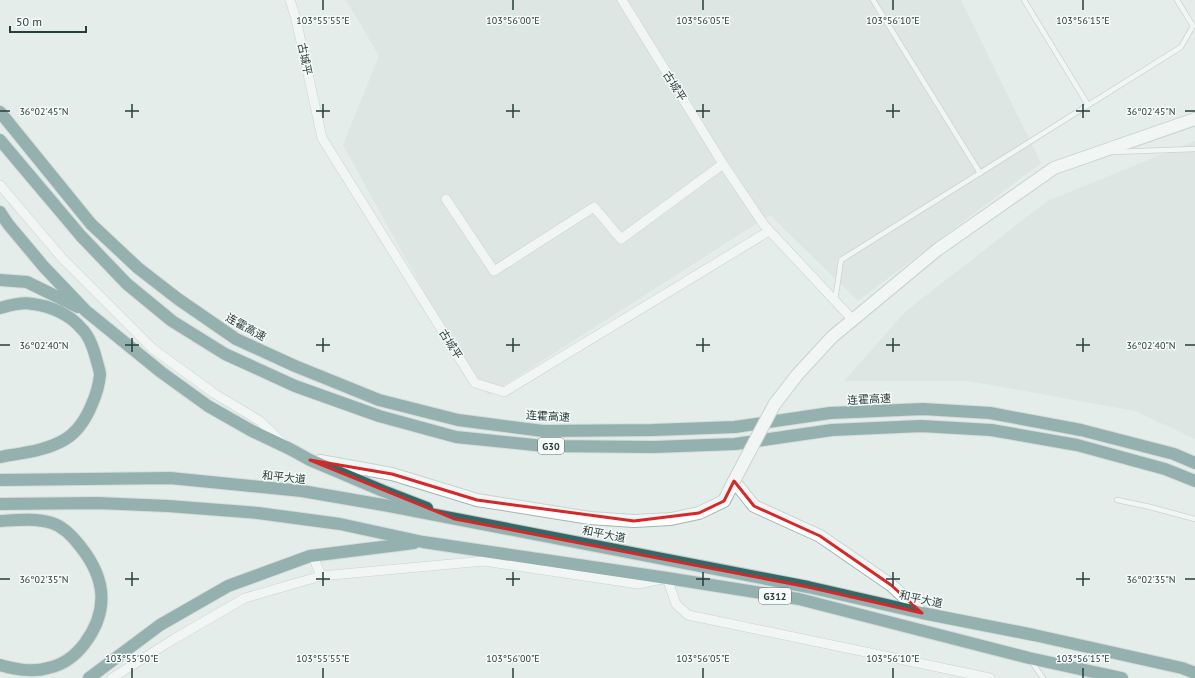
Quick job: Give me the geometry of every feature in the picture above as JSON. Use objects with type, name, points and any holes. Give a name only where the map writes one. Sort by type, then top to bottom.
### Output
[{"type":"highway","name":"连霍高速","points":[[0,112],[91,224],[138,268],[178,299],[236,339],[295,366],[380,400],[458,420],[543,431],[735,428],[830,414],[923,409],[990,413],[1081,430],[1174,454],[1195,463]]},
{"type":"highway","name":"G30","points":[[1,141],[81,236],[127,284],[172,321],[225,354],[295,386],[379,416],[456,437],[544,446],[654,447],[735,444],[832,430],[921,426],[991,430],[1077,445],[1166,469],[1195,481]]},
{"type":"highway","points":[[0,212],[8,224],[44,267],[86,311],[161,372],[208,406],[252,431],[290,448],[310,460],[454,519]]},
{"type":"highway","points":[[0,280],[26,282],[86,311]]},
{"type":"highway","points":[[0,308],[16,304],[32,304],[52,308],[65,315],[82,328],[92,346],[100,374],[97,393],[82,425],[66,439],[49,447],[0,457]]},
{"type":"highway","name":"和平大道","points":[[0,480],[170,478],[302,491],[808,587],[922,613],[1034,635],[1182,668],[1195,673]]},
{"type":"highway","points":[[0,504],[98,503],[168,506],[258,513],[340,524],[423,542]]},
{"type":"highway","points":[[0,521],[33,520],[53,524],[72,536],[93,565],[101,589],[102,606],[97,623],[89,638],[79,650],[67,660],[48,668],[32,670],[15,669],[0,665]]},
{"type":"highway","points":[[89,677],[160,625],[228,586],[314,556],[423,542]]},
{"type":"highway","name":"G312","points":[[423,542],[799,599],[1029,658],[1122,678]]},
{"type":"main road","points":[[310,460],[392,474],[477,500],[590,518],[634,521],[671,519],[699,513],[724,501],[774,405],[798,375],[832,337],[938,250],[1054,168],[1195,119]]},
{"type":"main road","points":[[734,481],[754,506],[820,536],[891,585],[922,613]]},
{"type":"street","name":"古城平","points":[[290,0],[296,19],[322,138],[475,383],[504,392],[769,231]]},
{"type":"street","name":"古城平","points":[[622,0],[723,164],[764,225],[853,320]]},
{"type":"street","points":[[446,199],[494,272],[594,207],[621,239],[723,164]]},
{"type":"street","points":[[0,186],[62,258],[153,349],[215,394],[260,421],[290,448]]},
{"type":"street","points":[[314,556],[321,576]]},
{"type":"street","points":[[112,678],[174,639],[245,598],[321,576],[484,560],[638,584],[667,578],[676,604],[688,615],[990,678]]},
{"type":"lane","points":[[872,0],[980,173]]},
{"type":"lane","points":[[1024,0],[1088,105]]},
{"type":"lane","points":[[835,302],[841,260],[1181,47],[1193,26],[1177,0]]},
{"type":"lane","points":[[1097,153],[1195,149]]},
{"type":"lane","points":[[1117,500],[1195,519]]},
{"type":"lane","points":[[1029,658],[1043,678]]},
{"type":"highlighted area","points":[[310,460],[392,474],[477,500],[634,521],[699,513],[724,501],[734,481],[754,506],[820,536],[891,585],[922,613],[808,587],[455,519]]},
{"type":"shaded area","points":[[346,0],[961,0],[1041,163],[858,301],[770,215],[489,395],[470,375],[343,145],[379,56]]},
{"type":"shaded area","points":[[1195,141],[1195,439],[1135,411],[968,381],[844,381],[905,312],[1047,201]]}]
